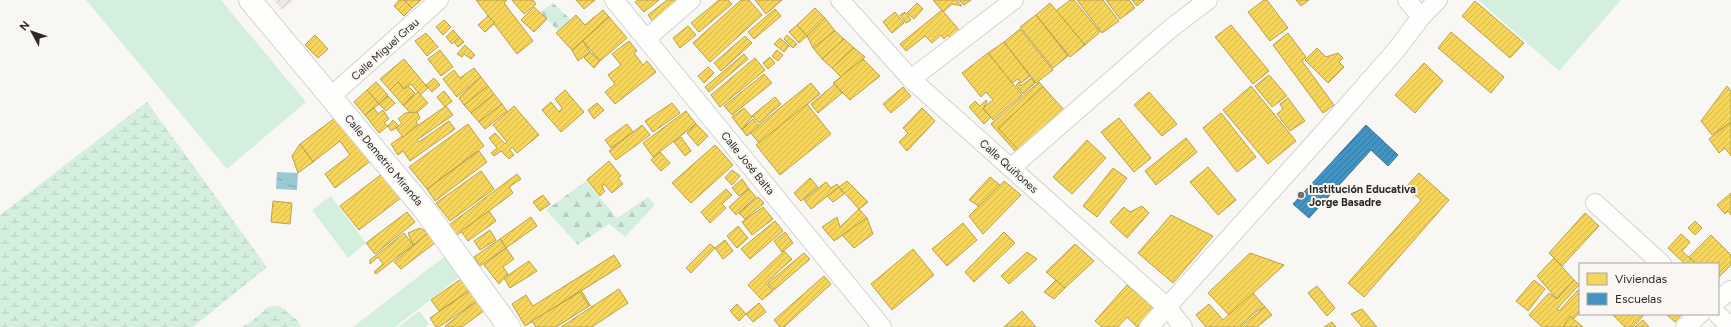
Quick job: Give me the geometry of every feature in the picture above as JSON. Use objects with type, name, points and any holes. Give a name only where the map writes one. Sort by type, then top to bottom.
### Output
[{"type":"main road","name":"Calle Demetrio Miranda","points":[[250,0],[424,209],[509,327]]},
{"type":"street","name":"Calle Miguel Grau","points":[[330,97],[439,0]]},
{"type":"street","name":"Calle José Balta","points":[[614,0],[882,327]]},
{"type":"street","points":[[646,39],[691,0]]},
{"type":"street","name":"Calle Quiñones","points":[[840,0],[911,79],[1167,307],[1183,327]]},
{"type":"street","points":[[911,79],[1014,0]]},
{"type":"street","points":[[1011,168],[1158,39],[1208,0]]},
{"type":"street","points":[[1407,0],[1421,17]]},
{"type":"street","points":[[1149,327],[1397,49],[1421,17],[1438,0]]},
{"type":"street","points":[[1595,203],[1661,263]]},
{"type":"street","points":[[1719,299],[1731,290]]},
{"type":"street","points":[[1685,327],[1699,315]]},
{"type":"street","points":[[1718,315],[1731,327]]},
{"type":"shaded area","points":[[274,0],[294,0],[282,10]]},
{"type":"green space","points":[[86,0],[221,0],[306,102],[227,169]]},
{"type":"green space","points":[[1478,0],[1621,0],[1559,71]]},
{"type":"green space","points":[[553,3],[571,20],[559,32],[540,12]]},
{"type":"green space","points":[[147,102],[267,267],[193,327],[0,327],[0,215]]},
{"type":"green space","points":[[586,181],[617,218],[648,197],[655,205],[625,237],[609,224],[578,245],[546,210]]},
{"type":"green space","points":[[331,196],[366,243],[348,258],[312,210]]},
{"type":"green space","points":[[445,256],[461,276],[395,327],[353,327]]},
{"type":"green space","points":[[280,306],[298,321],[301,327],[242,327],[251,322],[268,307]]},
{"type":"green space","points":[[419,311],[429,324],[425,327],[399,327]]},
{"type":"water","points":[[277,172],[298,173],[297,190],[276,189]]},
{"type":"building: Viviendas","points":[[399,0],[404,0],[412,8],[404,16],[394,6]]},
{"type":"building: Viviendas","points":[[404,0],[421,0],[412,8]]},
{"type":"building: Viviendas","points":[[476,0],[507,0],[504,3],[533,41],[517,54]]},
{"type":"building: Viviendas","points":[[512,0],[533,0],[536,4],[524,14]]},
{"type":"building: Viviendas","points":[[576,0],[595,0],[584,9]]},
{"type":"building: Viviendas","points":[[638,0],[659,0],[644,12],[635,2]]},
{"type":"building: Viviendas","points":[[667,0],[688,0],[656,26],[648,15]]},
{"type":"building: Viviendas","points":[[719,0],[728,0],[732,4],[699,32],[691,23]]},
{"type":"building: Viviendas","points":[[741,0],[749,0],[762,15],[710,62],[693,43]]},
{"type":"building: Viviendas","points":[[755,0],[782,0],[766,14]]},
{"type":"building: Viviendas","points":[[933,0],[957,0],[962,6],[952,4],[943,12]]},
{"type":"building: Viviendas","points":[[959,0],[971,0],[964,5]]},
{"type":"building: Viviendas","points":[[1070,0],[1074,0],[1100,32],[1085,45],[1056,11]]},
{"type":"building: Viviendas","points":[[1077,0],[1103,0],[1119,21],[1102,33]]},
{"type":"building: Viviendas","points":[[1106,0],[1129,0],[1135,8],[1120,19]]},
{"type":"building: Viviendas","points":[[1132,0],[1144,0],[1137,6]]},
{"type":"building: Viviendas","points":[[1264,0],[1267,0],[1288,28],[1270,41],[1248,12]]},
{"type":"building: Viviendas","points":[[1296,0],[1309,0],[1301,6]]},
{"type":"building: Viviendas","points":[[1475,1],[1524,43],[1510,58],[1462,16]]},
{"type":"building: Viviendas","points":[[917,3],[923,9],[914,19],[907,13]]},
{"type":"building: Viviendas","points":[[1050,3],[1085,45],[1070,57],[1036,15]]},
{"type":"building: Viviendas","points":[[534,7],[547,19],[534,32],[521,20]]},
{"type":"building: Viviendas","points":[[815,8],[825,18],[807,36],[797,25]]},
{"type":"building: Viviendas","points":[[775,9],[781,16],[754,39],[748,32]]},
{"type":"building: Viviendas","points":[[603,10],[609,17],[572,50],[556,33],[576,15],[585,25]]},
{"type":"building: Viviendas","points":[[942,10],[960,31],[951,39],[948,35],[944,39],[941,35],[932,43],[925,36],[906,51],[900,44]]},
{"type":"building: Viviendas","points":[[895,12],[904,23],[892,33],[883,22]]},
{"type":"building: Viviendas","points":[[905,12],[911,20],[906,23],[900,15]]},
{"type":"building: Viviendas","points":[[1036,15],[1068,56],[1053,68],[1020,27]]},
{"type":"building: Viviendas","points":[[488,16],[495,23],[485,32],[478,25]]},
{"type":"building: Viviendas","points":[[609,17],[627,38],[600,61],[583,41]]},
{"type":"building: Viviendas","points":[[825,18],[835,31],[813,48],[807,36]]},
{"type":"building: Viviendas","points":[[444,20],[451,27],[443,35],[436,27]]},
{"type":"building: Viviendas","points":[[797,25],[807,36],[799,43],[789,32]]},
{"type":"building: Viviendas","points":[[1231,25],[1269,71],[1253,84],[1215,37]]},
{"type":"building: Viviendas","points":[[688,26],[696,35],[680,48],[673,38]]},
{"type":"building: Viviendas","points":[[1020,29],[1053,70],[1036,83],[1004,42]]},
{"type":"building: Viviendas","points":[[453,30],[459,37],[452,44],[446,37]]},
{"type":"building: Viviendas","points":[[835,31],[844,39],[822,59],[813,48]]},
{"type":"building: Viviendas","points":[[1451,32],[1504,77],[1491,93],[1438,48]]},
{"type":"building: Viviendas","points":[[426,33],[438,47],[427,56],[415,41]]},
{"type":"building: Viviendas","points":[[1288,33],[1306,57],[1302,61],[1334,105],[1323,113],[1273,45]]},
{"type":"building: Viviendas","points":[[315,35],[328,49],[318,58],[305,45]]},
{"type":"building: Viviendas","points":[[787,35],[797,44],[793,48],[784,39]]},
{"type":"building: Viviendas","points":[[745,36],[752,43],[721,71],[714,63]]},
{"type":"building: Viviendas","points":[[459,37],[464,42],[458,47],[454,42]]},
{"type":"building: Viviendas","points":[[780,38],[789,46],[784,52],[774,44]]},
{"type":"building: Viviendas","points":[[844,39],[854,48],[832,68],[822,59]]},
{"type":"building: Viviendas","points":[[583,41],[590,52],[578,61],[572,50]]},
{"type":"building: Viviendas","points":[[629,41],[637,51],[634,53],[643,65],[647,61],[656,72],[615,104],[605,92],[615,84],[608,75],[621,65],[612,54]]},
{"type":"building: Viviendas","points":[[1004,42],[1030,76],[1021,83],[1018,79],[1012,83],[988,53]]},
{"type":"building: Viviendas","points":[[465,45],[475,55],[471,59],[464,54],[462,57],[457,54]]},
{"type":"building: Viviendas","points":[[854,48],[865,57],[841,77],[832,68]]},
{"type":"building: Viviendas","points":[[1317,48],[1326,57],[1338,53],[1343,58],[1339,62],[1344,67],[1328,83],[1305,60]]},
{"type":"building: Viviendas","points":[[440,50],[453,67],[441,76],[428,59]]},
{"type":"building: Viviendas","points":[[777,50],[783,55],[778,61],[772,56]]},
{"type":"building: Viviendas","points":[[590,52],[600,61],[594,68],[584,58]]},
{"type":"building: Viviendas","points":[[988,53],[1022,95],[993,120],[983,108],[993,100],[986,92],[981,97],[962,73]]},
{"type":"building: Viviendas","points":[[744,54],[748,59],[709,92],[705,87]]},
{"type":"building: Viviendas","points":[[770,57],[775,63],[768,69],[763,63]]},
{"type":"building: Viviendas","points":[[755,58],[765,70],[720,107],[711,95]]},
{"type":"building: Viviendas","points":[[404,59],[428,88],[420,95],[411,84],[404,89],[398,82],[390,90],[380,79]]},
{"type":"building: Viviendas","points":[[863,59],[880,76],[850,100],[833,83]]},
{"type":"building: Viviendas","points":[[1424,63],[1443,81],[1415,113],[1395,95]]},
{"type":"building: Viviendas","points":[[708,67],[714,73],[704,83],[698,76]]},
{"type":"building: Viviendas","points":[[474,68],[481,77],[457,97],[443,79],[454,70],[460,78]]},
{"type":"building: Viviendas","points":[[764,74],[772,83],[732,115],[724,106]]},
{"type":"building: Viviendas","points":[[1269,75],[1287,96],[1272,107],[1255,86]]},
{"type":"building: Viviendas","points":[[481,77],[488,86],[464,105],[459,98]]},
{"type":"building: Viviendas","points":[[434,78],[440,85],[432,92],[426,85]]},
{"type":"building: Viviendas","points":[[1031,78],[1035,83],[1023,94],[1016,85],[1019,82],[1021,86]]},
{"type":"building: Viviendas","points":[[376,82],[388,95],[379,104],[367,90]]},
{"type":"building: Viviendas","points":[[398,82],[404,89],[408,86],[415,93],[403,105],[390,90]]},
{"type":"building: Viviendas","points":[[1039,82],[1063,110],[1016,152],[991,124]]},
{"type":"building: Viviendas","points":[[811,83],[820,94],[759,143],[750,132]]},
{"type":"building: Viviendas","points":[[835,84],[842,93],[818,113],[811,104]]},
{"type":"building: Viviendas","points":[[488,86],[494,94],[471,113],[464,105]]},
{"type":"building: Viviendas","points":[[1251,86],[1296,141],[1268,164],[1223,110]]},
{"type":"building: Viviendas","points":[[1727,86],[1731,91],[1731,122],[1712,135],[1701,121]]},
{"type":"building: Viviendas","points":[[903,87],[911,96],[891,113],[883,104]]},
{"type":"building: Viviendas","points":[[1043,87],[1066,112],[1021,153],[998,128]]},
{"type":"building: Viviendas","points":[[367,90],[379,104],[365,115],[354,102]]},
{"type":"building: Viviendas","points":[[565,90],[584,112],[561,132],[542,110],[551,102],[559,112],[562,108],[555,99]]},
{"type":"building: Viviendas","points":[[444,91],[452,101],[445,107],[437,97]]},
{"type":"building: Viviendas","points":[[418,92],[428,103],[413,116],[403,105]]},
{"type":"building: Viviendas","points":[[1149,92],[1177,124],[1162,136],[1134,105]]},
{"type":"building: Viviendas","points":[[494,94],[502,104],[479,122],[471,113]]},
{"type":"building: Viviendas","points":[[388,96],[395,103],[386,111],[379,104]]},
{"type":"building: Viviendas","points":[[775,97],[781,104],[759,123],[752,116]]},
{"type":"building: Viviendas","points":[[1288,98],[1305,121],[1290,131],[1277,114],[1283,109],[1280,104]]},
{"type":"building: Viviendas","points":[[986,100],[987,102],[983,109],[991,117],[984,124],[969,107],[975,101],[980,106]]},
{"type":"building: Viviendas","points":[[597,103],[604,110],[594,119],[588,110]]},
{"type":"building: Viviendas","points":[[672,103],[680,113],[653,132],[645,121]]},
{"type":"building: Viviendas","points":[[502,104],[507,111],[485,129],[479,122]]},
{"type":"building: Viviendas","points":[[807,104],[831,134],[780,175],[756,145]]},
{"type":"building: Viviendas","points":[[446,106],[453,115],[417,140],[419,142],[449,121],[455,129],[410,161],[403,151],[398,155],[391,144]]},
{"type":"building: Viviendas","points":[[514,106],[539,135],[517,153],[512,147],[510,150],[514,155],[509,159],[501,151],[494,156],[491,153],[497,148],[489,138],[495,133],[505,144],[507,142],[493,125]]},
{"type":"building: Viviendas","points":[[374,108],[378,114],[383,110],[389,119],[384,123],[388,126],[379,133],[365,115]]},
{"type":"building: Viviendas","points":[[744,108],[752,117],[742,130],[732,117]]},
{"type":"building: Viviendas","points":[[922,108],[935,121],[907,151],[899,142],[908,133],[903,128]]},
{"type":"building: Viviendas","points":[[686,111],[696,124],[653,157],[643,143]]},
{"type":"building: Viviendas","points":[[417,112],[420,118],[416,122],[418,125],[403,137],[396,128],[402,123],[398,119],[405,113]]},
{"type":"building: Viviendas","points":[[1221,113],[1256,157],[1237,172],[1203,128]]},
{"type":"building: Viviendas","points":[[339,115],[372,160],[335,188],[325,174],[350,155],[340,141],[313,162],[300,144]]},
{"type":"building: Viviendas","points":[[1119,118],[1151,158],[1134,172],[1101,132]]},
{"type":"building: Viviendas","points":[[753,119],[759,126],[747,136],[742,130]]},
{"type":"building: Viviendas","points":[[393,120],[399,126],[391,131],[388,126]]},
{"type":"building: Viviendas","points":[[1731,122],[1731,156],[1725,148],[1719,153],[1709,139]]},
{"type":"building: Viviendas","points":[[468,124],[484,146],[427,189],[409,167]]},
{"type":"building: Viviendas","points":[[627,124],[633,132],[611,148],[605,140]]},
{"type":"building: Viviendas","points":[[696,124],[708,136],[698,146],[687,133]]},
{"type":"building: Viviendas","points":[[642,125],[650,135],[616,160],[609,151]]},
{"type":"building: Viviendas","points":[[681,137],[691,151],[685,156],[674,142]]},
{"type":"building: Viviendas","points":[[1186,138],[1197,152],[1156,185],[1145,171]]},
{"type":"building: Viviendas","points":[[1087,140],[1106,158],[1072,194],[1053,177]]},
{"type":"building: Viviendas","points":[[300,144],[313,162],[298,173],[292,156]]},
{"type":"building: Viviendas","points":[[715,145],[733,165],[691,203],[672,183]]},
{"type":"building: Viviendas","points":[[479,151],[487,162],[435,201],[427,189]]},
{"type":"building: Viviendas","points":[[660,152],[670,163],[661,171],[651,160]]},
{"type":"building: Viviendas","points":[[609,161],[621,176],[618,178],[623,184],[612,193],[604,184],[602,187],[605,191],[600,196],[587,180]]},
{"type":"building: Viviendas","points":[[1208,167],[1236,200],[1218,215],[1190,182]]},
{"type":"building: Viviendas","points":[[1113,168],[1127,178],[1097,217],[1083,206]]},
{"type":"building: Viviendas","points":[[732,170],[740,176],[732,185],[725,178]]},
{"type":"building: Viviendas","points":[[481,171],[494,189],[450,221],[436,203]]},
{"type":"building: Viviendas","points":[[383,173],[402,197],[359,230],[340,206]]},
{"type":"building: Viviendas","points":[[1419,173],[1449,200],[1364,297],[1348,283],[1421,200],[1406,187]]},
{"type":"building: Viviendas","points":[[517,174],[521,179],[509,187],[513,193],[457,235],[449,225]]},
{"type":"building: Viviendas","points":[[990,177],[1000,185],[979,206],[969,200]]},
{"type":"building: Viviendas","points":[[810,178],[818,187],[801,201],[794,193]]},
{"type":"building: Viviendas","points":[[742,179],[749,189],[739,196],[732,188]]},
{"type":"building: Viviendas","points":[[847,181],[868,202],[859,209],[839,187]]},
{"type":"building: Viviendas","points":[[1004,181],[1021,195],[983,234],[969,216]]},
{"type":"building: Viviendas","points":[[826,182],[831,188],[837,184],[839,187],[811,209],[804,200]]},
{"type":"building: Viviendas","points":[[839,187],[844,194],[833,202],[827,196]]},
{"type":"building: Viviendas","points":[[726,189],[732,195],[722,204],[726,208],[710,223],[701,212]]},
{"type":"building: Viviendas","points":[[749,189],[756,197],[736,215],[729,207]]},
{"type":"building: Viviendas","points":[[1731,193],[1731,215],[1728,211],[1725,214],[1717,205]]},
{"type":"building: Viviendas","points":[[543,195],[550,204],[540,211],[533,202]]},
{"type":"building: Viviendas","points":[[758,197],[764,203],[745,219],[739,213]]},
{"type":"building: Viviendas","points":[[273,201],[292,203],[290,224],[271,222]]},
{"type":"building: Viviendas","points":[[1142,206],[1149,213],[1127,238],[1110,222],[1124,207],[1130,212]]},
{"type":"building: Viviendas","points":[[763,207],[773,219],[752,235],[742,222]]},
{"type":"building: Viviendas","points":[[859,209],[867,218],[834,241],[822,227],[837,217],[840,227]]},
{"type":"building: Viviendas","points":[[489,211],[496,221],[468,241],[461,231]]},
{"type":"building: Viviendas","points":[[407,212],[415,222],[375,254],[366,243]]},
{"type":"building: Viviendas","points":[[1585,213],[1599,226],[1562,266],[1549,253]]},
{"type":"building: Viviendas","points":[[1171,215],[1213,236],[1173,283],[1138,253]]},
{"type":"building: Viviendas","points":[[531,217],[537,226],[506,248],[500,239]]},
{"type":"building: Viviendas","points":[[867,218],[873,234],[854,248],[842,235]]},
{"type":"building: Viviendas","points":[[775,221],[783,231],[750,259],[741,249]]},
{"type":"building: Viviendas","points":[[1695,221],[1702,228],[1695,235],[1688,228]]},
{"type":"building: Viviendas","points":[[963,223],[977,240],[947,266],[932,249]]},
{"type":"building: Viviendas","points":[[738,226],[748,238],[737,248],[727,236]]},
{"type":"building: Viviendas","points":[[420,228],[428,233],[413,245],[408,233]]},
{"type":"building: Viviendas","points":[[490,230],[496,240],[480,250],[474,241]]},
{"type":"building: Viviendas","points":[[785,232],[793,243],[782,252],[774,241]]},
{"type":"building: Viviendas","points":[[1004,232],[1015,243],[974,282],[965,272]]},
{"type":"building: Viviendas","points":[[404,233],[413,245],[376,274],[374,272],[383,264],[378,257],[370,264],[370,260]]},
{"type":"building: Viviendas","points":[[428,233],[436,242],[401,269],[394,262]]},
{"type":"building: Viviendas","points":[[1681,234],[1690,242],[1682,251],[1694,262],[1684,263],[1668,248]]},
{"type":"building: Viviendas","points":[[1711,235],[1731,255],[1731,265],[1719,277],[1719,263],[1693,263],[1694,262],[1689,257]]},
{"type":"building: Viviendas","points":[[500,239],[506,248],[480,266],[474,257]]},
{"type":"building: Viviendas","points":[[725,240],[733,251],[723,259],[715,248]]},
{"type":"building: Viviendas","points":[[710,244],[715,248],[691,273],[686,268]]},
{"type":"building: Viviendas","points":[[1075,244],[1094,261],[1065,288],[1046,272]]},
{"type":"building: Viviendas","points":[[506,248],[514,259],[503,267],[508,274],[499,284],[484,265]]},
{"type":"building: Viviendas","points":[[913,249],[934,275],[892,310],[871,284]]},
{"type":"building: Viviendas","points":[[784,251],[792,259],[766,283],[773,291],[762,300],[748,285]]},
{"type":"building: Viviendas","points":[[1027,252],[1037,259],[1009,284],[1001,276]]},
{"type":"building: Viviendas","points":[[804,253],[810,259],[774,290],[768,283]]},
{"type":"building: Viviendas","points":[[1250,253],[1284,265],[1229,315],[1208,293]]},
{"type":"building: Viviendas","points":[[614,255],[621,266],[525,326],[512,304],[526,295],[533,306]]},
{"type":"building: Viviendas","points":[[1554,258],[1574,280],[1557,299],[1537,276]]},
{"type":"building: Viviendas","points":[[529,261],[537,271],[510,288],[504,278]]},
{"type":"building: Viviendas","points":[[824,276],[831,284],[784,327],[780,327],[774,320]]},
{"type":"building: Viviendas","points":[[461,279],[469,291],[439,311],[431,300]]},
{"type":"building: Viviendas","points":[[1056,280],[1065,288],[1054,299],[1044,292]]},
{"type":"building: Viviendas","points":[[1534,280],[1545,289],[1528,311],[1516,301]]},
{"type":"building: Viviendas","points":[[1574,280],[1579,285],[1557,309],[1559,311],[1578,290],[1579,291],[1579,313],[1566,327],[1542,327],[1529,315],[1549,293],[1557,299]]},
{"type":"building: Viviendas","points":[[1127,285],[1154,308],[1137,327],[1127,317],[1118,327],[1102,327],[1095,321]]},
{"type":"building: Viviendas","points":[[1317,286],[1335,308],[1327,316],[1308,293]]},
{"type":"building: Viviendas","points":[[619,289],[628,303],[592,327],[561,327]]},
{"type":"building: Viviendas","points":[[581,290],[590,305],[556,327],[536,327],[533,322]]},
{"type":"building: Viviendas","points":[[469,291],[477,301],[439,327],[436,327],[430,318]]},
{"type":"building: Viviendas","points":[[580,292],[589,306],[556,327],[536,327],[532,321]]},
{"type":"building: Viviendas","points":[[1253,293],[1265,307],[1257,311],[1238,327],[1206,327],[1196,315],[1209,304],[1223,320]]},
{"type":"building: Viviendas","points":[[477,301],[485,310],[462,327],[445,326]]},
{"type":"building: Viviendas","points":[[759,303],[766,312],[753,322],[746,314]]},
{"type":"building: Viviendas","points":[[737,304],[746,314],[739,321],[730,311]]},
{"type":"building: Viviendas","points":[[1265,307],[1272,315],[1257,327],[1240,327]]},
{"type":"building: Viviendas","points":[[1362,309],[1377,327],[1362,327],[1351,314]]},
{"type":"building: Viviendas","points":[[1022,311],[1036,327],[1004,327]]},
{"type":"building: Viviendas","points":[[1613,315],[1642,315],[1633,327],[1625,327]]},
{"type":"building: Viviendas","points":[[1667,315],[1681,315],[1675,322]]},
{"type":"building: Viviendas","points":[[1570,316],[1583,327],[1563,327]]},
{"type":"building: Viviendas","points":[[1643,320],[1649,327],[1635,327]]},
{"type":"building: Viviendas","points":[[1332,322],[1336,327],[1324,327]]},
{"type":"building: Escuelas","points":[[1366,125],[1398,155],[1388,166],[1371,150],[1309,218],[1293,204]]},
{"type":"place","name":"Institución Educativa Jorge Basadre","points":[[1301,195]]}]
